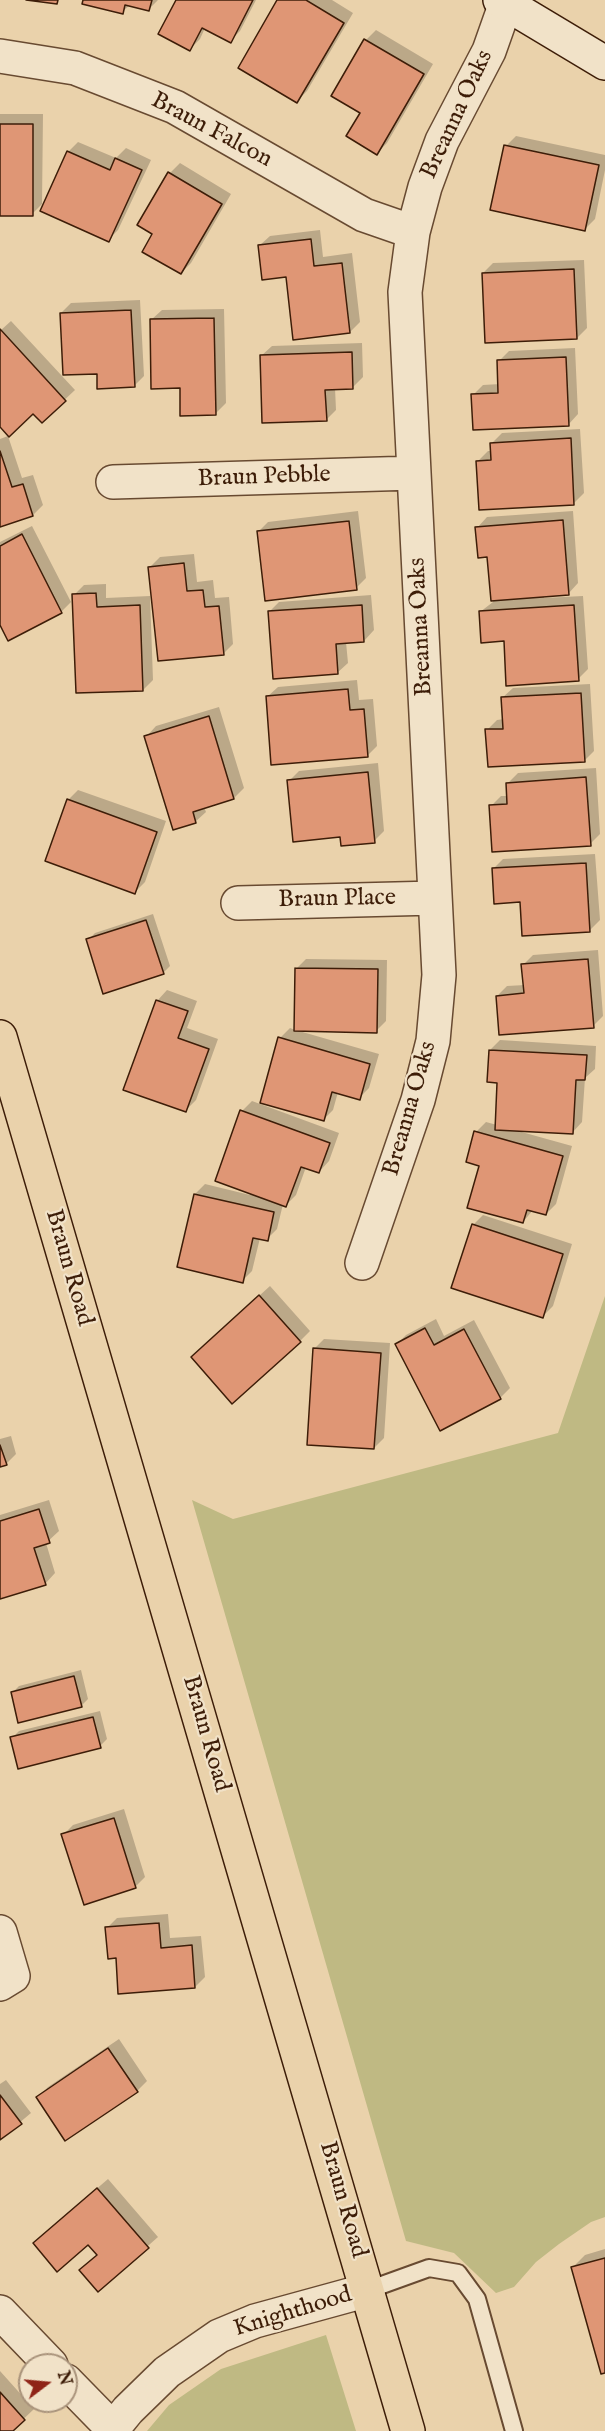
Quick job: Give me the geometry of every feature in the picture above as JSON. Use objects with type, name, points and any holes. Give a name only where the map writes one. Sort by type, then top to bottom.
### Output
[{"type":"main road","name":"Braun Road","points":[[0,1037],[408,2431]]},
{"type":"street","points":[[504,1],[605,63]]},
{"type":"street","name":"Breanna Oaks","points":[[362,1263],[418,1100],[433,1041],[439,975],[405,292],[413,232],[425,187],[442,141],[489,51],[504,1]]},
{"type":"street","name":"Braun Falcon","points":[[0,56],[75,68],[175,107],[364,215],[413,232]]},
{"type":"street","name":"Braun Pebble","points":[[113,482],[414,473]]},
{"type":"street","name":"Braun Place","points":[[238,903],[435,898]]},
{"type":"street","points":[[0,1932],[13,1976],[0,1984]]},
{"type":"street","name":"Knighthood","points":[[112,2430],[128,2410],[167,2372],[219,2336],[255,2321],[368,2290]]},
{"type":"street","points":[[0,2312],[39,2353]]},
{"type":"street","points":[[78,2394],[112,2430]]},
{"type":"lane","points":[[368,2290],[429,2268],[458,2273],[477,2299],[514,2431]]},
{"type":"shaded area","points":[[605,1296],[605,2217],[591,2222],[559,2244],[536,2262],[514,2287],[496,2293],[454,2253],[406,2241],[192,1500],[233,1519],[558,1433]]},
{"type":"shaded area","points":[[326,2335],[356,2431],[147,2431],[169,2405],[221,2369]]},
{"type":"building","points":[[26,0],[58,0],[57,4]]},
{"type":"building","points":[[83,0],[152,0],[149,11],[125,5],[123,14],[82,4]]},
{"type":"building","points":[[176,0],[253,0],[231,43],[202,28],[190,51],[158,34]]},
{"type":"building","points":[[277,0],[306,0],[344,23],[297,103],[238,68]]},
{"type":"building","points":[[364,39],[424,74],[377,155],[346,136],[360,113],[331,96]]},
{"type":"building","points":[[0,124],[33,124],[33,216],[0,216]]},
{"type":"building","points":[[504,145],[599,165],[585,231],[490,210]]},
{"type":"building","points":[[67,151],[110,170],[115,158],[142,170],[109,242],[40,211]]},
{"type":"building","points":[[168,172],[222,204],[181,274],[142,252],[152,234],[137,225]]},
{"type":"building","points":[[311,239],[314,266],[342,263],[350,333],[293,340],[286,277],[262,280],[258,245]]},
{"type":"building","points":[[574,269],[577,339],[485,343],[482,273]]},
{"type":"building","points":[[131,310],[135,387],[97,389],[97,374],[63,375],[60,313]]},
{"type":"building","points":[[214,318],[216,415],[180,416],[180,388],[151,389],[150,319]]},
{"type":"building","points":[[0,329],[66,401],[42,423],[33,414],[9,437],[0,427]]},
{"type":"building","points":[[352,352],[353,389],[325,390],[327,421],[262,423],[260,355]]},
{"type":"building","points":[[566,357],[569,426],[473,430],[471,394],[498,393],[497,360]]},
{"type":"building","points":[[571,438],[574,505],[479,510],[476,461],[491,460],[490,443]]},
{"type":"building","points":[[0,451],[12,487],[23,484],[33,516],[0,527]]},
{"type":"building","points":[[563,520],[569,595],[491,601],[487,557],[478,558],[475,527]]},
{"type":"building","points":[[349,521],[357,590],[265,601],[257,531]]},
{"type":"building","points":[[22,534],[62,613],[8,641],[0,625],[0,546]]},
{"type":"building","points":[[184,563],[187,591],[203,590],[205,607],[219,606],[224,655],[158,661],[148,567]]},
{"type":"building","points":[[96,593],[97,607],[140,605],[143,691],[76,693],[72,594]]},
{"type":"building","points":[[362,605],[364,642],[336,644],[338,674],[273,679],[268,611]]},
{"type":"building","points":[[574,605],[579,681],[506,686],[504,641],[481,643],[479,611]]},
{"type":"building","points":[[348,689],[350,710],[364,709],[368,757],[271,765],[266,696]]},
{"type":"building","points":[[581,693],[585,762],[488,767],[485,729],[503,729],[501,697]]},
{"type":"building","points":[[209,716],[234,799],[193,812],[196,823],[173,830],[144,736]]},
{"type":"building","points":[[368,772],[375,843],[341,846],[340,837],[293,842],[287,780]]},
{"type":"building","points":[[586,777],[591,846],[492,852],[489,805],[507,804],[506,783]]},
{"type":"building","points":[[67,799],[157,832],[135,894],[45,861]]},
{"type":"building","points":[[586,863],[590,932],[522,936],[520,902],[494,904],[492,868]]},
{"type":"building","points":[[146,920],[164,974],[103,994],[86,939]]},
{"type":"building","points":[[588,959],[594,1028],[499,1035],[496,996],[524,993],[521,964]]},
{"type":"building","points":[[295,968],[378,969],[377,1033],[294,1031]]},
{"type":"building","points":[[156,1000],[188,1011],[178,1038],[209,1049],[186,1112],[123,1090]]},
{"type":"building","points":[[278,1037],[370,1064],[360,1100],[332,1092],[324,1121],[260,1103]]},
{"type":"building","points":[[489,1050],[587,1055],[585,1080],[576,1080],[573,1134],[495,1130],[497,1083],[487,1082]]},
{"type":"building","points":[[240,1110],[330,1143],[319,1173],[301,1167],[286,1207],[215,1181]]},
{"type":"building","points":[[474,1131],[563,1156],[546,1215],[527,1210],[523,1223],[467,1208],[479,1166],[466,1162]]},
{"type":"building","points":[[194,1194],[274,1212],[268,1241],[253,1238],[243,1283],[177,1267]]},
{"type":"building","points":[[472,1224],[563,1254],[543,1318],[451,1288]]},
{"type":"building","points":[[259,1295],[301,1342],[232,1404],[191,1357]]},
{"type":"building","points":[[425,1328],[434,1345],[464,1329],[501,1399],[440,1431],[395,1344]]},
{"type":"building","points":[[313,1348],[381,1353],[374,1449],[307,1445]]},
{"type":"building","points":[[0,1445],[7,1465],[0,1467]]},
{"type":"building","points":[[39,1509],[50,1543],[34,1548],[46,1585],[0,1599],[0,1521]]},
{"type":"building","points":[[74,1676],[82,1707],[18,1723],[11,1692]]},
{"type":"building","points":[[93,1717],[101,1748],[18,1769],[10,1737]]},
{"type":"building","points":[[114,1818],[136,1888],[84,1905],[61,1834]]},
{"type":"building","points":[[159,1923],[161,1948],[192,1945],[195,1988],[118,1994],[116,1958],[108,1959],[105,1927]]},
{"type":"building","points":[[108,2048],[138,2092],[65,2141],[36,2097]]},
{"type":"building","points":[[0,2095],[22,2124],[0,2140]]},
{"type":"building","points":[[97,2188],[149,2248],[98,2292],[79,2270],[97,2255],[88,2245],[57,2272],[33,2243]]},
{"type":"building","points":[[605,2258],[605,2373],[601,2374],[571,2267]]},
{"type":"building","points":[[0,2392],[25,2420],[13,2431],[0,2431]]}]
